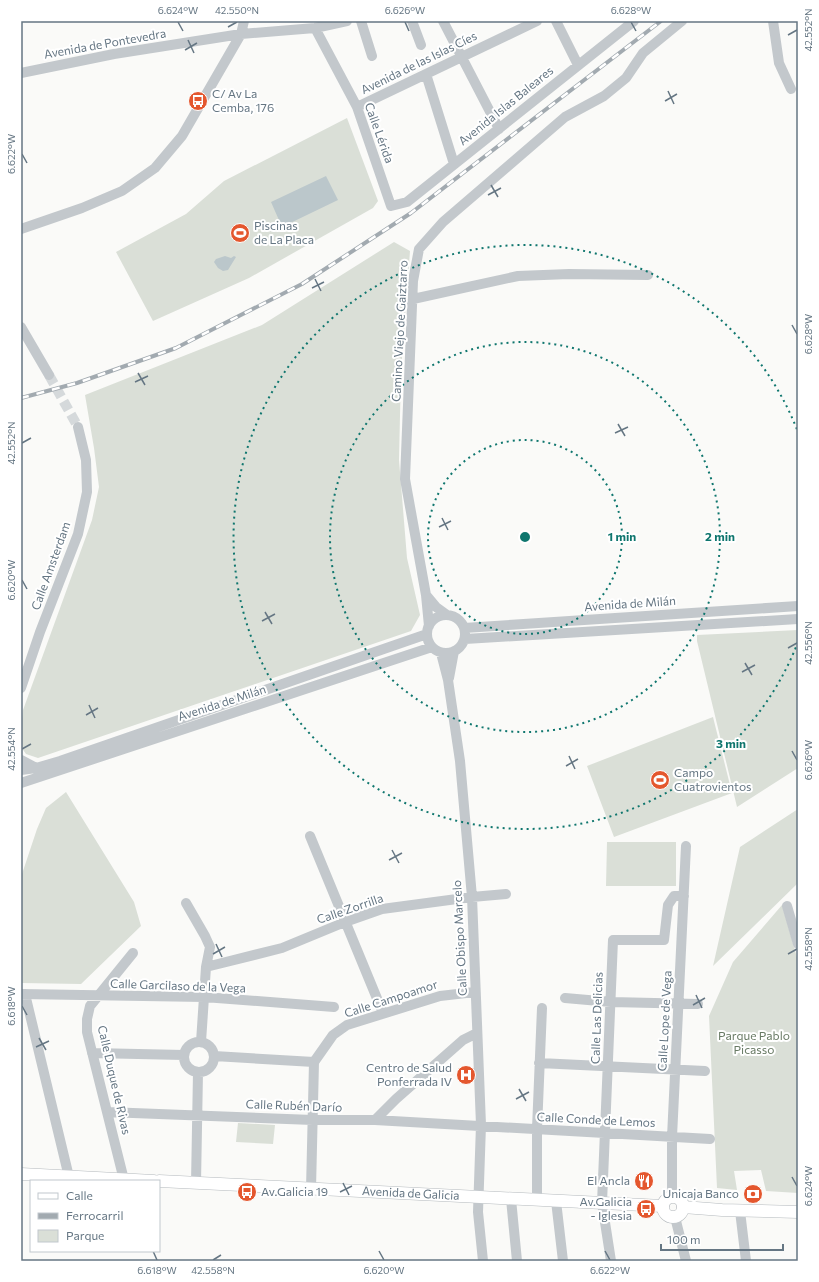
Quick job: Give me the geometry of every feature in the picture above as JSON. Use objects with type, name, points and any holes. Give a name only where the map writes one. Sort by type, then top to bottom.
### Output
[{"type":"main road","points":[[21,1174],[124,1180]]},
{"type":"main road","name":"Avenida de Galicia","points":[[160,1181],[663,1206]]},
{"type":"main road","points":[[672,1197],[678,1198],[683,1207],[681,1213],[675,1217],[667,1216],[664,1212],[663,1206],[668,1198],[672,1197]]},
{"type":"main road","points":[[683,1207],[740,1211],[798,1212]]},
{"type":"street","points":[[21,229],[82,208],[122,191],[155,168],[182,136],[241,34],[244,21]]},
{"type":"street","name":"Avenida de Pontevedra","points":[[21,73],[114,54],[241,34],[316,28],[347,21]]},
{"type":"street","points":[[361,21],[372,56]]},
{"type":"street","points":[[412,21],[421,45]]},
{"type":"street","points":[[443,21],[499,129]]},
{"type":"street","name":"Avenida de las Islas Cíes","points":[[357,107],[536,21]]},
{"type":"street","points":[[556,21],[578,65]]},
{"type":"street","name":"Avenida Islas Baleares","points":[[391,206],[407,202],[634,21]]},
{"type":"street","name":"Camino Viejo de Gaiztarro","points":[[428,630],[426,595],[405,478],[413,280],[418,249],[443,222],[566,117],[604,96],[626,78],[643,53],[682,21]]},
{"type":"street","points":[[773,21],[779,63],[791,89]]},
{"type":"street","name":"Calle Lérida","points":[[316,28],[357,107],[391,206]]},
{"type":"street","points":[[426,74],[454,164]]},
{"type":"street","points":[[413,298],[518,276],[569,274],[648,275]]},
{"type":"street","points":[[21,327],[49,375]]},
{"type":"street","name":"Calle Amsterdam","points":[[21,688],[40,632],[78,534],[87,492],[86,460],[78,427]]},
{"type":"street","points":[[426,595],[436,607],[446,615],[456,618],[464,628],[465,639],[461,646],[454,651],[441,653],[432,647],[428,641],[428,630],[436,618],[446,615]]},
{"type":"street","name":"Avenida de Milán","points":[[464,628],[798,606]]},
{"type":"street","name":"Avenida de Milán","points":[[465,639],[798,619]]},
{"type":"street","name":"Avenida de Milán","points":[[21,770],[36,768],[60,761],[428,630]]},
{"type":"street","name":"Avenida de Milán","points":[[21,783],[432,647]]},
{"type":"street","name":"Calle Obispo Marcelo","points":[[448,680],[454,651]]},
{"type":"street","name":"Calle Obispo Marcelo","points":[[441,653],[448,680],[460,761],[472,897],[481,1125],[478,1212],[483,1261]]},
{"type":"street","points":[[21,760],[36,768]]},
{"type":"street","points":[[310,836],[383,1014]]},
{"type":"street","name":"Calle Lope de Vega","points":[[672,1197],[672,1137],[686,846]]},
{"type":"street","name":"Calle Zorrilla","points":[[206,967],[282,948],[345,922],[382,909],[506,894]]},
{"type":"street","name":"Calle Las Delicias","points":[[611,1261],[602,1203],[613,940],[664,940],[668,905],[674,896],[684,896]]},
{"type":"street","points":[[186,903],[210,947],[206,967],[201,1042]]},
{"type":"street","points":[[787,906],[798,944]]},
{"type":"street","name":"Calle Duque de Rivas","points":[[124,1180],[87,1032],[87,1019],[90,1006],[133,953]]},
{"type":"street","name":"Calle Campoamor","points":[[314,1062],[333,1035],[347,1025],[440,996],[475,992]]},
{"type":"street","points":[[23,994],[69,1177]]},
{"type":"street","name":"Calle Garcilaso de la Vega","points":[[23,994],[204,998],[334,1007]]},
{"type":"street","points":[[565,998],[611,1002],[698,1004]]},
{"type":"street","points":[[537,1200],[539,1063],[542,1008]]},
{"type":"street","points":[[375,1120],[396,1099],[463,1040],[477,1033]]},
{"type":"street","points":[[201,1042],[209,1046],[214,1056],[212,1065],[208,1069],[198,1072],[187,1066],[184,1061],[184,1055],[186,1049],[193,1043],[201,1042]]},
{"type":"street","points":[[92,1053],[184,1055]]},
{"type":"street","points":[[214,1056],[314,1062],[311,1189]]},
{"type":"street","points":[[539,1063],[705,1071]]},
{"type":"street","points":[[196,1183],[198,1072]]},
{"type":"street","name":"Calle Rubén Darío","points":[[107,1112],[313,1120],[375,1120],[481,1125]]},
{"type":"street","name":"Calle Conde de Lemos","points":[[481,1125],[710,1139]]},
{"type":"street","points":[[511,1198],[517,1261]]},
{"type":"street","points":[[556,1201],[563,1261]]},
{"type":"street","points":[[740,1211],[746,1261]]},
{"type":"street","points":[[675,1217],[686,1261]]},
{"type":"green space","name":"Piscinas de La Placa","points":[[347,118],[378,201],[373,208],[249,278],[153,321],[116,252],[186,214],[224,181]]},
{"type":"green space","points":[[394,242],[410,251],[401,371],[399,460],[407,558],[420,615],[411,631],[38,758],[26,754],[21,747],[23,710],[92,520],[99,487],[85,395],[262,325]]},
{"type":"green space","points":[[798,630],[798,768],[737,807],[697,641],[697,635]]},
{"type":"green space","name":"Campo Cuatrovientos","points":[[713,717],[732,793],[614,837],[587,766]]},
{"type":"green space","points":[[66,792],[134,902],[141,926],[81,984],[21,983],[21,877],[37,829],[46,808]]},
{"type":"green space","points":[[798,809],[798,883],[713,966],[740,847]]},
{"type":"green space","points":[[607,842],[676,842],[676,886],[606,886]]},
{"type":"green space","name":"Parque Pablo Picasso","points":[[782,905],[798,961],[798,1193],[766,1191],[761,1170],[734,1171],[737,1190],[717,1188],[709,1016],[733,962]]},
{"type":"green space","points":[[238,1123],[275,1125],[273,1144],[236,1142]]},
{"type":"shaded area","points":[[326,176],[338,200],[282,227],[271,202]]},
{"type":"shaded area","points":[[225,256],[231,258],[234,256],[236,257],[228,270],[223,271],[218,268],[214,262],[216,259]]},
{"type":"tunnel","points":[[49,375],[78,427]]},
{"type":"railway","points":[[21,398],[77,383],[176,348],[302,284],[411,213],[661,21]]},
{"type":"place","name":"C/ Av La Cemba, 176","points":[[198,101]]},
{"type":"place","name":"Piscinas de La Placa","points":[[240,233]]},
{"type":"place","name":"Campo Cuatrovientos","points":[[660,780]]},
{"type":"place","name":"Centro de Salud Ponferrada IV","points":[[466,1075]]},
{"type":"place","name":"El Ancla","points":[[644,1181]]},
{"type":"place","name":"Av.Galicia 19","points":[[247,1192]]},
{"type":"place","name":"Unicaja Banco","points":[[753,1194]]},
{"type":"place","name":"Av.Galicia - Iglesia","points":[[646,1209]]}]
